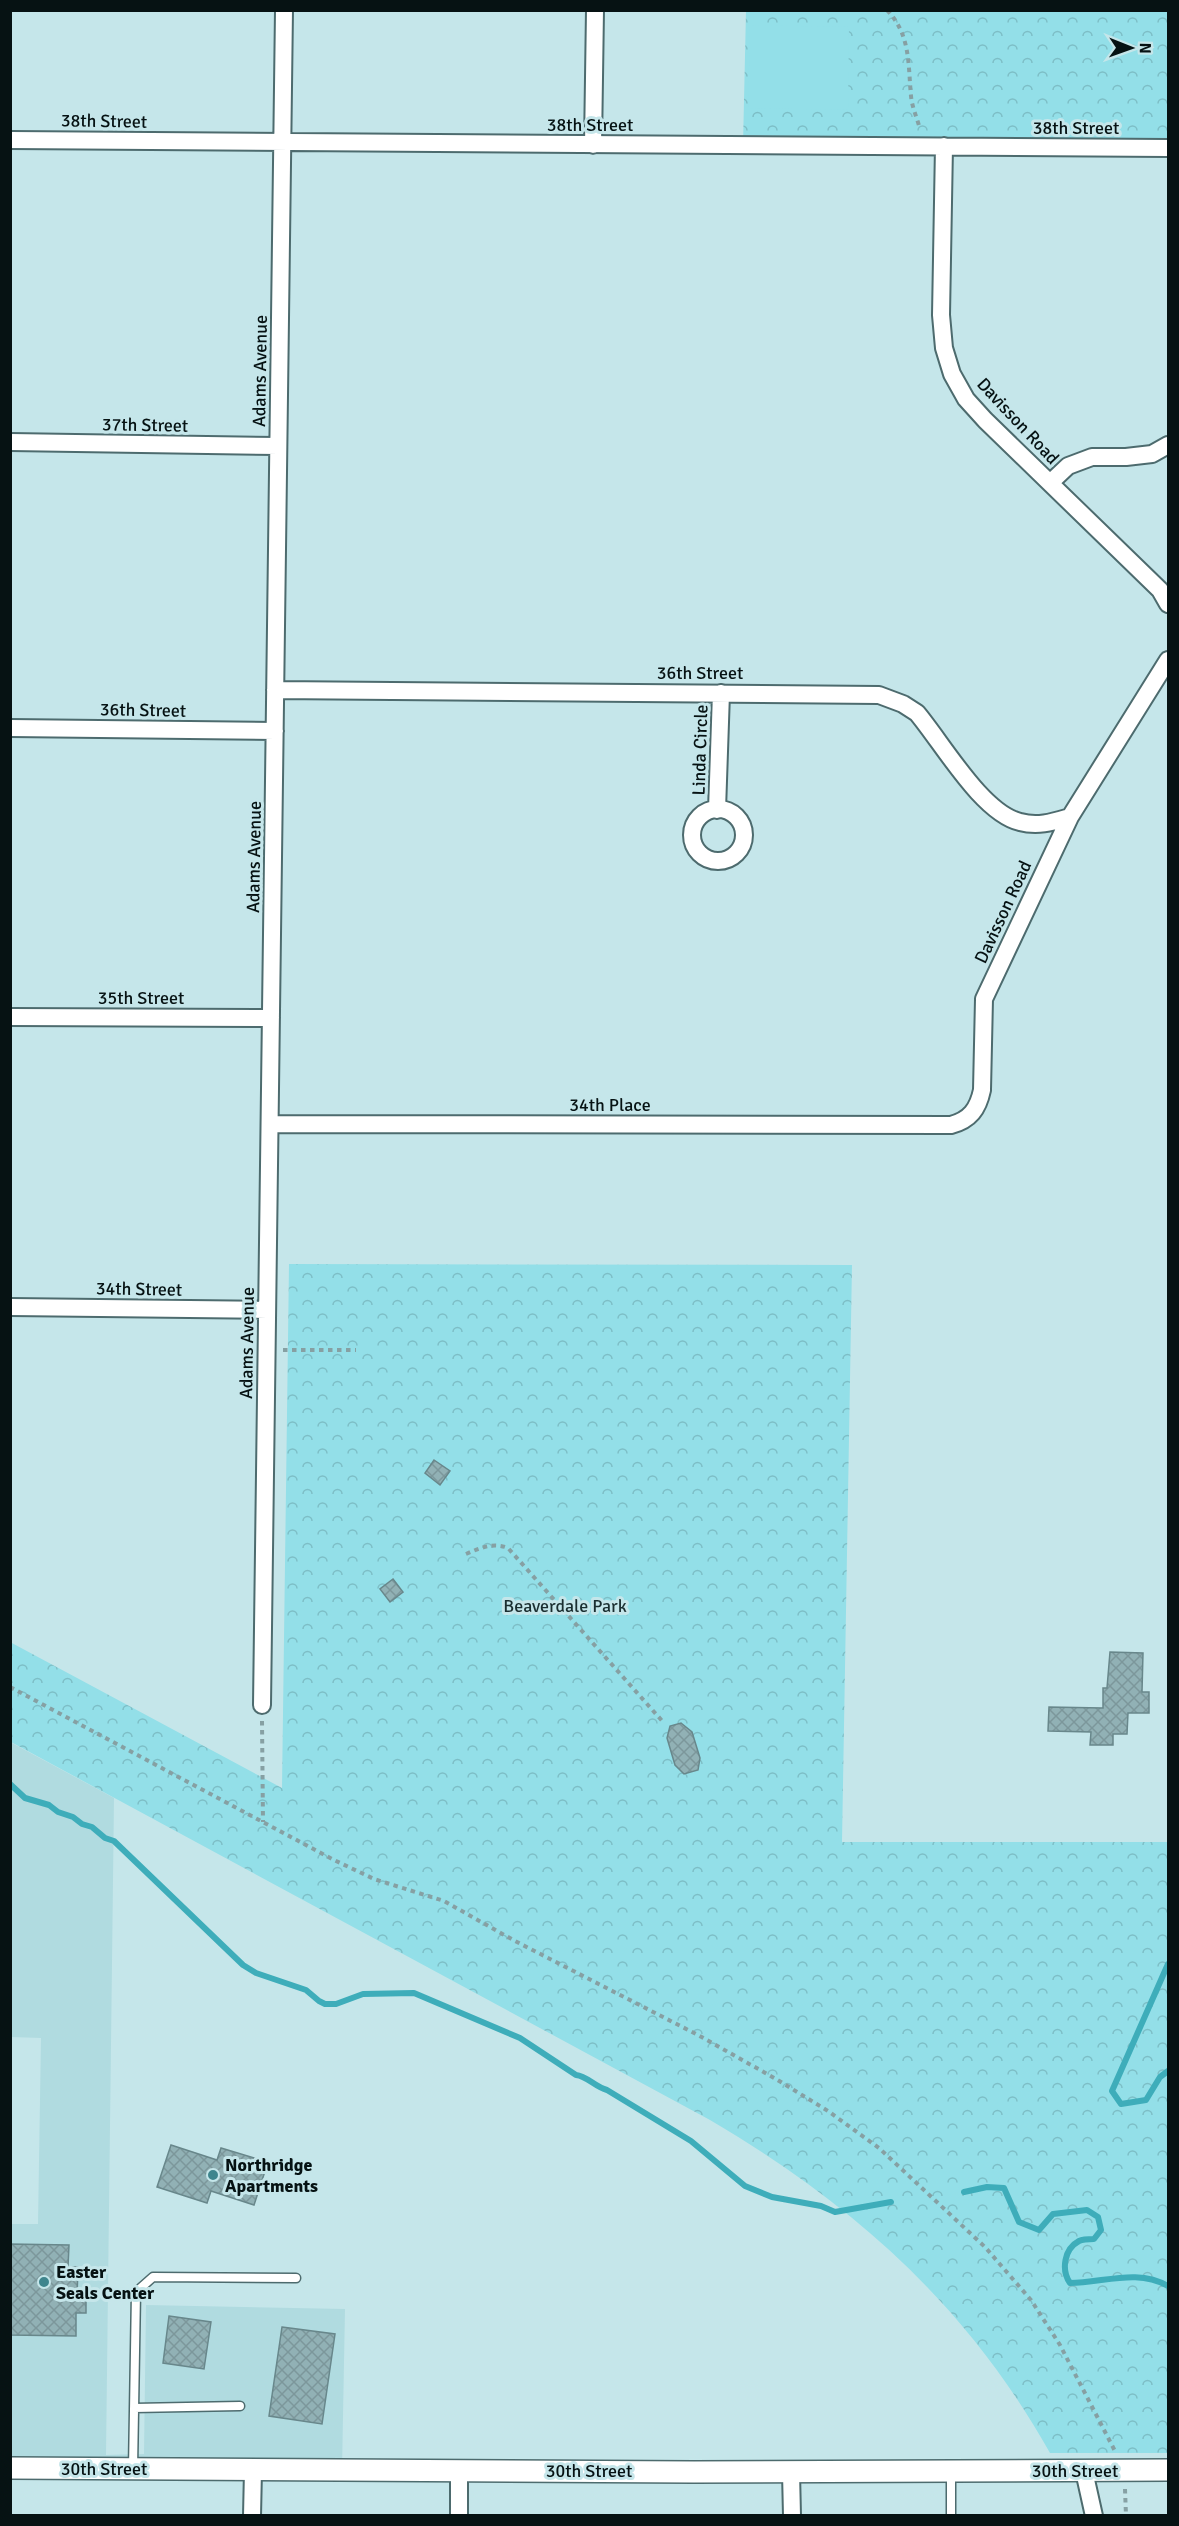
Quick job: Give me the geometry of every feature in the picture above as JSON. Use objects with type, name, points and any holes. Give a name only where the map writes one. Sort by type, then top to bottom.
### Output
[{"type":"street","name":"Adams Avenue","points":[[262,1705],[284,10]]},
{"type":"street","points":[[593,144],[594,10]]},
{"type":"street","name":"38th Street","points":[[10,140],[1168,148]]},
{"type":"street","name":"Davisson Road","points":[[944,146],[941,315],[944,348],[952,375],[966,399],[1160,590],[1168,604]]},
{"type":"street","name":"37th Street","points":[[10,442],[278,446]]},
{"type":"street","points":[[1050,483],[1068,465],[1092,457],[1152,454],[1168,445]]},
{"type":"street","name":"Davisson Road","points":[[951,1125],[973,1114],[979,1104],[982,1090],[984,999],[1070,818],[1168,660]]},
{"type":"street","name":"36th Street","points":[[275,690],[879,695],[903,704],[917,713],[982,798],[999,813],[1020,822],[1042,825],[1070,818]]},
{"type":"street","name":"Linda Circle","points":[[717,810],[721,693]]},
{"type":"street","name":"36th Street","points":[[10,728],[275,731]]},
{"type":"street","name":"35th Street","points":[[10,1017],[271,1018]]},
{"type":"street","name":"34th Place","points":[[270,1124],[951,1125]]},
{"type":"street","name":"34th Street","points":[[10,1307],[267,1310]]},
{"type":"street","name":"30th Street","points":[[10,2468],[791,2472],[1168,2470]]},
{"type":"street","points":[[252,2516],[253,2470]]},
{"type":"street","points":[[459,2471],[459,2516]]},
{"type":"street","points":[[1084,2471],[1094,2516]]},
{"type":"street","points":[[791,2472],[792,2516]]},
{"type":"lane","points":[[133,2469],[136,2292],[153,2277],[296,2278]]},
{"type":"lane","points":[[134,2408],[240,2406]]},
{"type":"lane","points":[[951,2471],[951,2516]]},
{"type":"path","points":[[888,10],[893,13],[900,26],[907,46],[911,94],[920,131],[920,146]]},
{"type":"path","points":[[267,1349],[356,1350]]},
{"type":"path","points":[[466,1554],[484,1546],[500,1545],[508,1548],[664,1724]]},
{"type":"path","points":[[10,1687],[374,1879],[444,1901],[515,1941],[698,2035],[828,2111],[879,2148],[985,2247],[1031,2300],[1060,2345],[1116,2450],[1124,2484],[1126,2516]]},
{"type":"path","points":[[262,1705],[263,1822]]},
{"type":"shaded area","points":[[10,1742],[114,1798],[106,2455],[144,2454],[146,2305],[345,2309],[342,2470],[11,2468],[11,2224],[38,2224],[41,2038],[11,2037]]},
{"type":"green space","points":[[746,11],[1168,11],[1168,148],[743,145]]},
{"type":"green space","points":[[750,25],[849,27],[848,110],[748,108]]},
{"type":"green space","name":"Beaverdale Park","points":[[289,1264],[852,1265],[842,1842],[1168,1842],[1168,2453],[1050,2453],[982,2350],[944,2305],[903,2263],[859,2224],[812,2187],[763,2153],[710,2120],[11,1742],[10,1642],[282,1788]]},
{"type":"building","points":[[434,1460],[450,1471],[440,1485],[425,1473]]},
{"type":"building","points":[[393,1579],[403,1592],[390,1602],[380,1589]]},
{"type":"building","points":[[1110,1652],[1143,1653],[1142,1692],[1149,1692],[1149,1713],[1128,1713],[1127,1734],[1113,1734],[1113,1745],[1090,1745],[1091,1732],[1048,1731],[1049,1707],[1103,1708],[1103,1688],[1107,1688]]},
{"type":"building","points":[[681,1723],[692,1732],[700,1758],[698,1770],[684,1774],[675,1765],[667,1738],[670,1726]]},
{"type":"building","name":"Northridge Apartments","points":[[171,2145],[217,2160],[221,2148],[268,2162],[254,2205],[211,2191],[207,2203],[157,2187]]},
{"type":"building","name":"Easter Seals Center","points":[[10,2244],[69,2245],[68,2267],[78,2267],[77,2297],[86,2297],[86,2313],[76,2313],[76,2336],[10,2335]]},
{"type":"building","points":[[169,2316],[211,2322],[204,2369],[163,2363]]},
{"type":"building","points":[[282,2327],[335,2334],[322,2424],[269,2416]]},
{"type":"waterway","points":[[10,1784],[25,1798],[49,1805],[114,1841],[243,1965],[256,1973],[306,1990],[325,2004],[336,2004],[363,1994],[414,1993],[520,2038],[576,2075],[607,2090],[691,2141],[745,2186],[772,2197],[821,2206],[835,2212],[891,2202]]},
{"type":"waterway","points":[[1168,1964],[1112,2091],[1121,2104],[1146,2100],[1160,2077],[1168,2071]]},
{"type":"waterway","points":[[964,2192],[987,2187],[1004,2188],[1019,2222],[1039,2230],[1053,2214],[1087,2210],[1098,2217],[1101,2230],[1094,2239],[1079,2241],[1067,2254],[1065,2266],[1070,2283],[1132,2277],[1144,2278],[1168,2286]]},
{"type":"place","name":"Northridge Apartments","points":[[213,2175]]},
{"type":"place","name":"Easter Seals Center","points":[[44,2282]]}]
